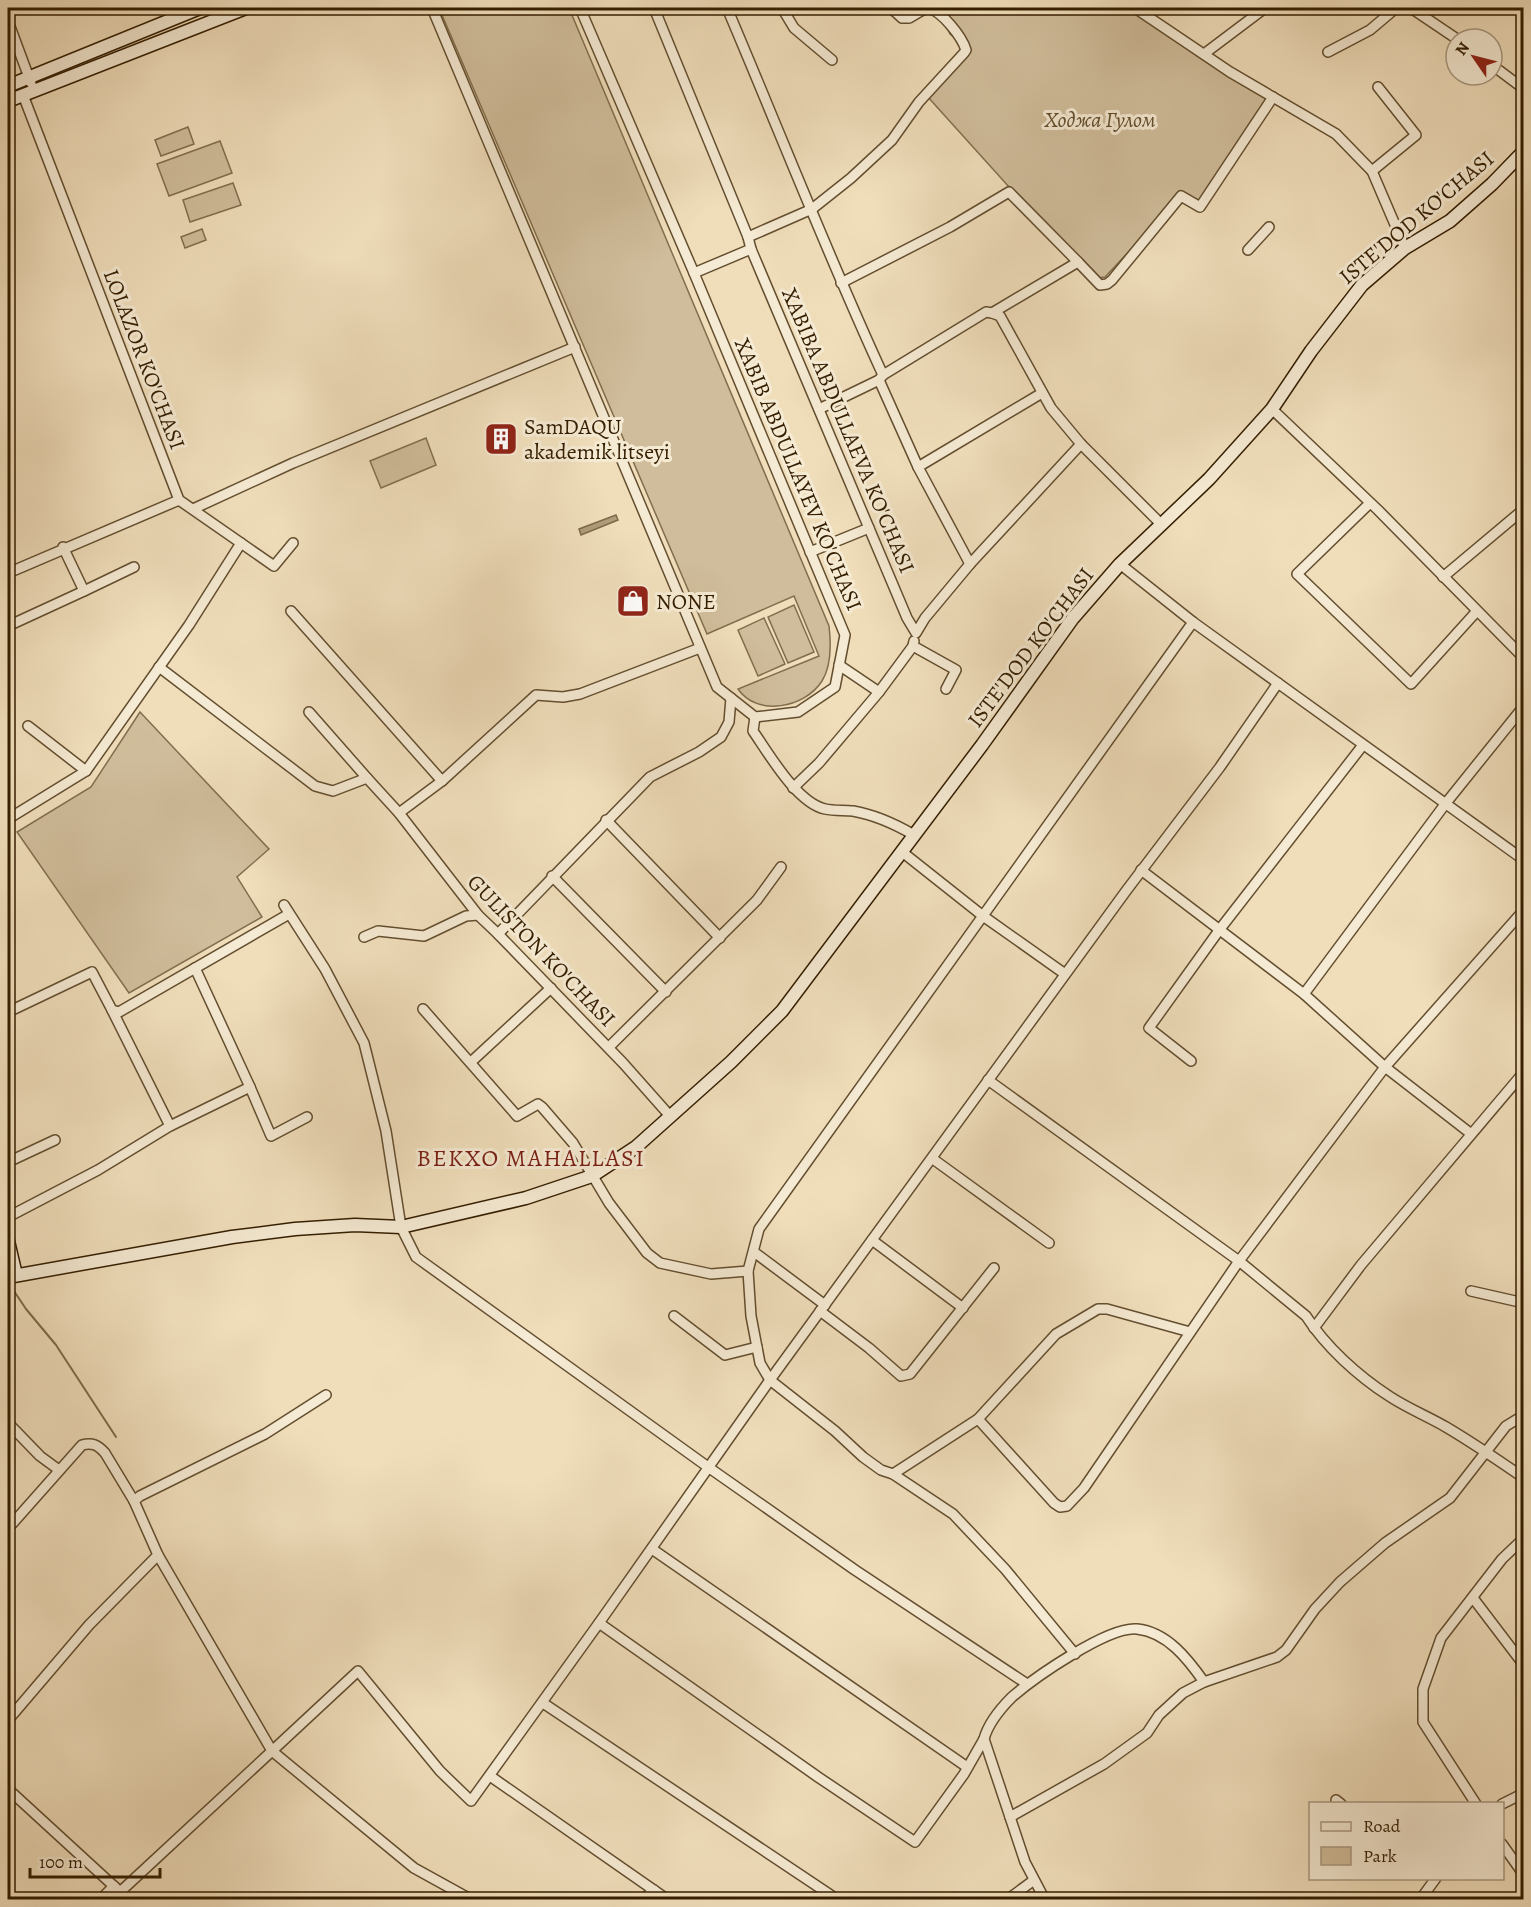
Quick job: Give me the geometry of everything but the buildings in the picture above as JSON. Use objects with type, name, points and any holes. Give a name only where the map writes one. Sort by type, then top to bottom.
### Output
[{"type":"street","points":[[8,86],[200,8]]},
{"type":"street","points":[[8,101],[246,8]]},
{"type":"street","points":[[432,8],[717,687],[755,717],[753,731],[793,788],[823,809],[853,811],[888,820],[914,835]]},
{"type":"street","name":"XABIB ABDULLAYEV KO'CHASI","points":[[580,8],[694,273],[845,635],[835,687],[798,712],[755,717]]},
{"type":"street","name":"XABIBA ABDULLAEVA KO'CHASI","points":[[654,8],[751,249],[907,618],[916,633]]},
{"type":"street","points":[[727,8],[918,467],[970,564]]},
{"type":"street","points":[[782,8],[794,28],[832,60]]},
{"type":"street","points":[[748,237],[812,209],[851,178],[892,140],[920,102],[966,50],[943,10],[927,8],[909,18],[902,18],[891,8]]},
{"type":"street","points":[[1134,8],[1213,61],[1336,134],[1372,171],[1406,248]]},
{"type":"street","points":[[1204,54],[1265,8]]},
{"type":"street","points":[[1328,52],[1370,30],[1396,8]]},
{"type":"street","points":[[1417,9],[1444,29]]},
{"type":"street","name":"LOLAZOR KO'CHASI","points":[[8,21],[29,77],[28,93],[178,500]]},
{"type":"street","points":[[1213,61],[1215,46]]},
{"type":"street","points":[[1504,74],[1524,89]]},
{"type":"street","points":[[1372,171],[1416,135],[1378,87]]},
{"type":"street","points":[[841,283],[950,227],[1009,192],[1100,285],[1107,284],[1181,196],[1200,207],[1273,97]]},
{"type":"street","name":"ISTE'DOD KO'CHASI","points":[[12,1276],[264,1233],[355,1225],[401,1227],[526,1198],[592,1176],[636,1147],[730,1062],[782,1011],[982,745],[1074,618],[1120,564],[1209,479],[1272,409],[1344,305],[1362,285],[1406,248],[1450,221],[1492,184],[1524,151]]},
{"type":"street","points":[[1248,250],[1269,227]]},
{"type":"street","points":[[694,273],[751,249]]},
{"type":"street","points":[[992,313],[1078,262]]},
{"type":"street","points":[[819,409],[881,377],[986,312],[992,313],[1000,316],[1051,408],[1082,444],[1160,524]]},
{"type":"street","points":[[193,510],[293,463],[575,347]]},
{"type":"street","points":[[918,467],[1042,393]]},
{"type":"street","points":[[1272,409],[1524,657]]},
{"type":"street","points":[[793,788],[819,763],[879,693],[913,646],[916,633],[925,618],[970,564],[1082,444]]},
{"type":"street","points":[[8,573],[63,547],[178,500],[274,566],[293,543]]},
{"type":"street","points":[[1370,503],[1298,574],[1411,684],[1478,611]]},
{"type":"street","points":[[1443,577],[1524,509]]},
{"type":"street","points":[[810,552],[869,528]]},
{"type":"street","points":[[8,819],[86,771],[159,667],[240,543]]},
{"type":"street","points":[[63,547],[84,591]]},
{"type":"street","points":[[1120,564],[1192,622],[1524,860]]},
{"type":"street","points":[[8,626],[134,567]]},
{"type":"street","points":[[291,612],[442,781]]},
{"type":"street","points":[[1075,1654],[1005,1569],[953,1514],[863,1457],[835,1431],[770,1380],[760,1363],[751,1316],[748,1272],[759,1229],[1192,622]]},
{"type":"street","points":[[913,646],[956,670],[946,689]]},
{"type":"street","points":[[399,813],[442,781],[536,695],[563,697],[580,694],[700,648]]},
{"type":"street","points":[[839,665],[879,693]]},
{"type":"street","points":[[159,667],[315,786],[333,791],[367,778]]},
{"type":"street","points":[[100,1899],[117,1889],[358,1671],[440,1772],[471,1801],[543,1703],[770,1380],[933,1159],[1141,870],[1220,767],[1278,683]]},
{"type":"street","points":[[498,934],[650,777],[699,752],[721,737],[729,722],[731,698]]},
{"type":"street","points":[[1304,994],[1446,802],[1524,706]]},
{"type":"street","name":"GULISTON KO'CHASI","points":[[309,712],[399,813],[478,915],[609,1047],[670,1116]]},
{"type":"street","points":[[28,726],[86,771]]},
{"type":"street","points":[[1191,1061],[1149,1028],[1220,929],[1363,745]]},
{"type":"street","points":[[606,820],[720,938]]},
{"type":"street","points":[[901,851],[983,916],[1065,974]]},
{"type":"street","points":[[609,1047],[757,900],[781,867]]},
{"type":"street","points":[[1141,870],[1304,994],[1385,1067],[1470,1133]]},
{"type":"street","points":[[552,876],[666,992]]},
{"type":"street","points":[[112,1010],[119,1012],[195,968],[286,909],[325,969],[364,1043],[386,1131],[401,1227],[416,1257],[855,1570],[1027,1684]]},
{"type":"street","points":[[978,1419],[1054,1503],[1064,1508],[1084,1488],[1239,1262],[1385,1067],[1524,910]]},
{"type":"street","points":[[364,937],[378,931],[424,936],[466,916],[478,915]]},
{"type":"street","points":[[195,968],[271,1136],[307,1117]]},
{"type":"street","points":[[8,1012],[92,972],[170,1126]]},
{"type":"street","points":[[471,1062],[550,988]]},
{"type":"street","points":[[423,1009],[517,1116],[538,1104],[542,1107],[573,1143],[609,1203],[648,1253],[660,1263],[711,1274],[748,1272]]},
{"type":"street","points":[[1314,1328],[1361,1265],[1470,1133],[1524,1072]]},
{"type":"street","points":[[988,1080],[1239,1262],[1306,1316],[1314,1328],[1356,1371],[1390,1397],[1485,1451],[1524,1478]]},
{"type":"street","points":[[8,1216],[98,1170],[170,1126],[250,1087]]},
{"type":"street","points":[[8,1162],[55,1140]]},
{"type":"street","points":[[933,1159],[1049,1243]]},
{"type":"street","points":[[872,1240],[963,1308]]},
{"type":"street","points":[[8,1241],[12,1276]]},
{"type":"street","points":[[754,1252],[901,1376],[910,1374],[994,1268]]},
{"type":"street","points":[[1471,1291],[1524,1303]]},
{"type":"street","points":[[893,1474],[978,1419],[1056,1334],[1098,1309],[1107,1309],[1190,1332]]},
{"type":"street","points":[[674,1316],[725,1356],[757,1347]]},
{"type":"street","points":[[134,1501],[265,1434],[326,1395]]},
{"type":"street","points":[[1010,1816],[1112,1758],[1147,1733],[1159,1714],[1183,1693],[1204,1682],[1268,1661],[1286,1650],[1315,1609],[1340,1582],[1385,1543],[1450,1498],[1506,1426],[1524,1415]]},
{"type":"street","points":[[8,1422],[40,1456],[59,1470]]},
{"type":"street","points":[[9,1524],[82,1445],[89,1443],[99,1446],[134,1501],[158,1555],[272,1751],[414,1868],[472,1899]]},
{"type":"street","points":[[1475,1802],[1423,1722],[1423,1689],[1441,1638],[1502,1559],[1524,1538]]},
{"type":"street","points":[[651,1549],[967,1767]]},
{"type":"street","points":[[8,1720],[89,1625],[158,1555]]},
{"type":"street","points":[[1473,1598],[1524,1665]]},
{"type":"street","points":[[599,1623],[818,1777],[915,1842],[967,1767],[984,1739],[987,1728],[1010,1699],[1027,1684],[1075,1654],[1122,1630],[1137,1629],[1151,1633],[1172,1645],[1195,1668],[1204,1682]]},
{"type":"street","points":[[543,1703],[838,1899]]},
{"type":"street","points":[[984,1739],[1025,1862],[1045,1899]]},
{"type":"street","points":[[490,1776],[668,1899]]},
{"type":"street","points":[[8,1789],[129,1899]]},
{"type":"street","points":[[1504,1803],[1524,1793]]},
{"type":"street","points":[[1504,1845],[1524,1875]]},
{"type":"street","points":[[1007,1899],[1034,1880]]},
{"type":"street","points":[[1420,1899],[1434,1880]]},
{"type":"street","points":[[642,1899],[654,1890]]},
{"type":"green space","points":[[439,8],[569,8],[829,626],[828,668],[822,681],[804,698],[781,706],[768,706],[746,698],[738,689],[819,656],[794,596],[707,634]]},
{"type":"green space","name":"Ходжа Гулом","points":[[946,8],[1135,8],[1273,97],[1200,207],[1181,196],[1105,277],[1098,278],[1047,229],[927,96],[969,49],[950,34],[940,12]]},
{"type":"green space","points":[[188,127],[194,144],[161,156],[155,140]]},
{"type":"green space","points":[[220,141],[232,173],[169,196],[157,164]]},
{"type":"green space","points":[[233,183],[241,205],[190,222],[183,200]]},
{"type":"green space","points":[[202,229],[206,240],[185,248],[181,237]]},
{"type":"green space","points":[[426,438],[436,465],[381,488],[370,461]]},
{"type":"green space","points":[[794,605],[814,652],[788,663],[768,617]]},
{"type":"green space","points":[[764,618],[785,664],[758,676],[738,630]]},
{"type":"green space","points":[[140,712],[269,849],[237,877],[262,917],[129,993],[17,832],[91,787]]},
{"type":"shaded area","points":[[616,515],[618,520],[581,535],[579,529]]},
{"type":"waterway","points":[[8,1282],[26,1309],[56,1345],[116,1437]]},
{"type":"place","name":"SamDAQU akademik litseyi","points":[[501,439]]},
{"type":"place","name":"NONE","points":[[633,601]]},
{"type":"district","name":"BEKXO MAHALLASI","points":[[531,1158]]}]
